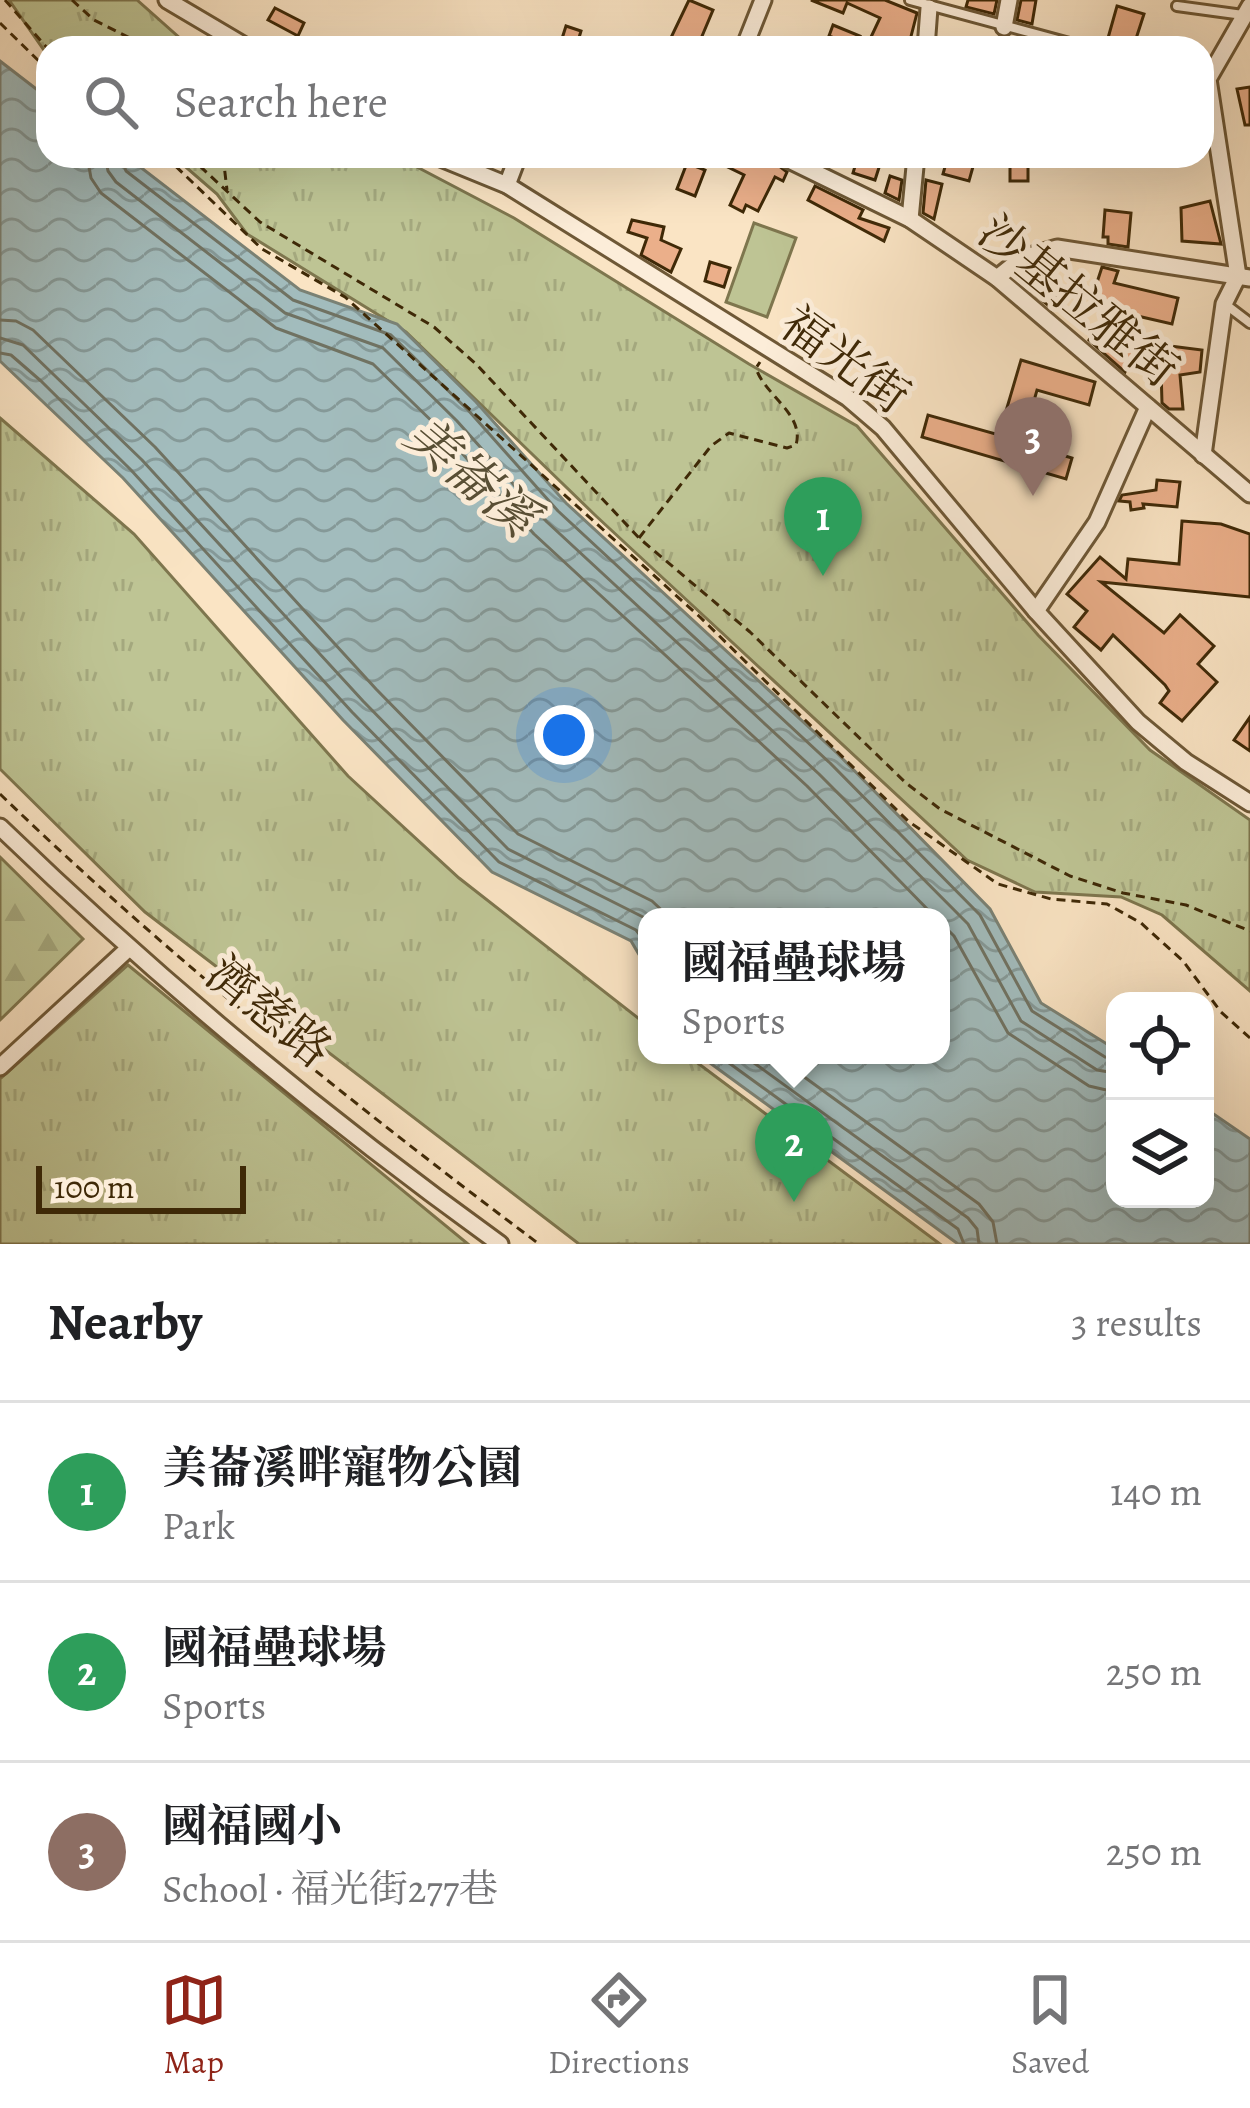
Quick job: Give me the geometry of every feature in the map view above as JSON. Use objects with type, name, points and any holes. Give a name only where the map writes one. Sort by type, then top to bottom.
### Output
[{"type":"street","points":[[167,0],[228,36]]},
{"type":"street","points":[[749,36],[763,0]]},
{"type":"street","points":[[1004,27],[1009,0]]},
{"type":"street","points":[[927,36],[929,8]]},
{"type":"street","points":[[1214,64],[1247,11]]},
{"type":"street","points":[[1204,454],[1224,304],[1244,277],[1214,124]]},
{"type":"street","name":"福光街","points":[[466,168],[507,184],[848,398],[883,428],[1036,611],[1138,722],[1186,762],[1250,803]]},
{"type":"street","points":[[507,184],[513,168]]},
{"type":"street","name":"沙基拉雅街","points":[[806,168],[910,219],[997,278],[1250,494]]},
{"type":"street","points":[[910,219],[915,168]]},
{"type":"street","points":[[997,278],[1022,258],[1057,248],[1244,277]]},
{"type":"street","points":[[1036,611],[1096,522],[1148,407]]},
{"type":"street","name":"濟慈路","points":[[0,827],[129,948],[415,1182],[500,1244]]},
{"type":"street","points":[[0,1067],[129,948]]},
{"type":"lane","points":[[910,0],[1040,36]]},
{"type":"lane","points":[[1177,6],[1247,11]]},
{"type":"lane","points":[[1224,304],[1250,323]]},
{"type":"path","points":[[5,0],[37,36]]},
{"type":"path","points":[[72,0],[94,20],[126,36]]},
{"type":"path","points":[[0,23],[36,58]]},
{"type":"path","points":[[178,168],[262,249],[345,297],[700,617],[908,821],[998,884],[1051,899],[1107,904],[1141,923],[1184,961],[1221,1012],[1250,1038]]},
{"type":"path","points":[[202,168],[260,222],[302,251],[386,294],[434,326],[476,364],[639,538],[750,632],[891,769],[940,809],[1070,876],[1124,893],[1186,904],[1250,931]]},
{"type":"path","points":[[225,168],[228,193]]},
{"type":"path","points":[[639,538],[711,446],[729,434],[787,448],[796,445],[800,435],[793,419],[760,382],[756,368],[766,350]]},
{"type":"path","points":[[0,794],[282,1046],[538,1244]]},
{"type":"green space","points":[[9,0],[137,0],[178,36],[36,36]]},
{"type":"green space","points":[[187,168],[419,168],[514,218],[857,426],[1038,635],[1150,750],[1250,820],[1250,991],[1162,915],[1121,897],[1035,892],[967,860],[596,516],[406,332],[247,234],[217,194]]},
{"type":"green space","points":[[754,223],[796,238],[767,317],[726,302]]},
{"type":"green space","points":[[0,418],[134,534],[348,776],[459,878],[638,1018],[638,1064],[699,1064],[940,1244],[579,1244],[145,912],[0,769]]},
{"type":"green space","points":[[0,857],[83,939],[0,1020]]},
{"type":"green space","points":[[128,965],[468,1244],[0,1244],[0,1079]]},
{"type":"water","name":"美崙溪","points":[[0,61],[36,89],[36,168],[142,168],[300,290],[397,324],[476,402],[566,503],[838,754],[990,909],[1041,1003],[1106,1043],[1106,1208],[1214,1208],[1214,1114],[1250,1139],[1250,1244],[958,1244],[711,1064],[950,1064],[950,908],[638,908],[638,953],[631,941],[492,872],[343,720],[123,478],[0,361]]},
{"type":"building","points":[[689,0],[713,10],[702,36],[672,36]]},
{"type":"building","points":[[811,0],[885,0],[917,13],[911,36],[871,36],[880,18],[847,3],[843,13]]},
{"type":"building","points":[[968,0],[997,0],[994,14],[966,7]]},
{"type":"building","points":[[1021,0],[1036,0],[1032,24],[1017,20]]},
{"type":"building","points":[[1117,6],[1144,14],[1137,36],[1109,36]]},
{"type":"building","points":[[275,8],[304,23],[298,36],[268,20]]},
{"type":"building","points":[[833,25],[860,36],[829,36]]},
{"type":"building","points":[[566,26],[581,31],[580,36],[563,36]]},
{"type":"building","points":[[1250,87],[1250,125],[1245,125],[1237,89]]},
{"type":"building","points":[[685,168],[705,170],[695,196],[677,189]]},
{"type":"building","points":[[730,168],[782,168],[787,172],[783,181],[775,177],[758,211],[746,205],[743,212],[730,205],[744,175]]},
{"type":"building","points":[[854,168],[879,168],[875,180],[853,173]]},
{"type":"building","points":[[945,168],[973,168],[969,181],[943,174]]},
{"type":"building","points":[[1010,168],[1028,168],[1028,181],[1010,181]]},
{"type":"building","points":[[890,176],[902,180],[899,200],[885,193]]},
{"type":"building","points":[[926,180],[942,184],[934,219],[923,213]]},
{"type":"building","points":[[815,186],[863,210],[859,218],[889,228],[884,241],[808,200]]},
{"type":"building","points":[[1210,201],[1221,244],[1182,241],[1181,208]]},
{"type":"building","points":[[1105,210],[1131,213],[1128,247],[1108,244],[1108,237],[1103,237]]},
{"type":"building","points":[[632,220],[664,227],[661,240],[681,249],[671,272],[641,255],[647,238],[628,232]]},
{"type":"building","points":[[710,262],[730,268],[724,287],[705,281]]},
{"type":"building","points":[[1102,267],[1118,271],[1114,283],[1178,298],[1172,324],[1133,315],[1116,337],[1153,353],[1154,344],[1202,350],[1200,372],[1180,375],[1183,409],[1169,409],[1162,403],[1161,369],[1129,363],[1125,372],[1089,340],[1110,311],[1090,304]]},
{"type":"building","points":[[1040,283],[1057,298],[1049,306],[1032,292]]},
{"type":"building","points":[[1021,360],[1095,382],[1089,405],[1037,390],[1022,443],[1072,458],[1066,479],[922,437],[928,415],[999,435]]},
{"type":"building","points":[[1157,480],[1180,482],[1177,507],[1143,504],[1144,508],[1131,510],[1130,502],[1119,501],[1122,495],[1156,490]]},
{"type":"building","points":[[1182,521],[1221,524],[1250,534],[1250,597],[1101,582],[1164,633],[1180,615],[1214,646],[1198,664],[1217,682],[1182,721],[1160,703],[1169,691],[1165,685],[1113,635],[1101,650],[1074,627],[1087,611],[1067,594],[1100,557],[1126,579],[1128,559],[1179,564]]},
{"type":"building","points":[[1250,717],[1250,751],[1234,740]]},
{"type":"place","name":"國福國小","points":[[1033,496]]},
{"type":"place","name":"美崙溪畔寵物公園","points":[[823,576]]},
{"type":"place","name":"國福壘球場","points":[[794,1202]]}]
